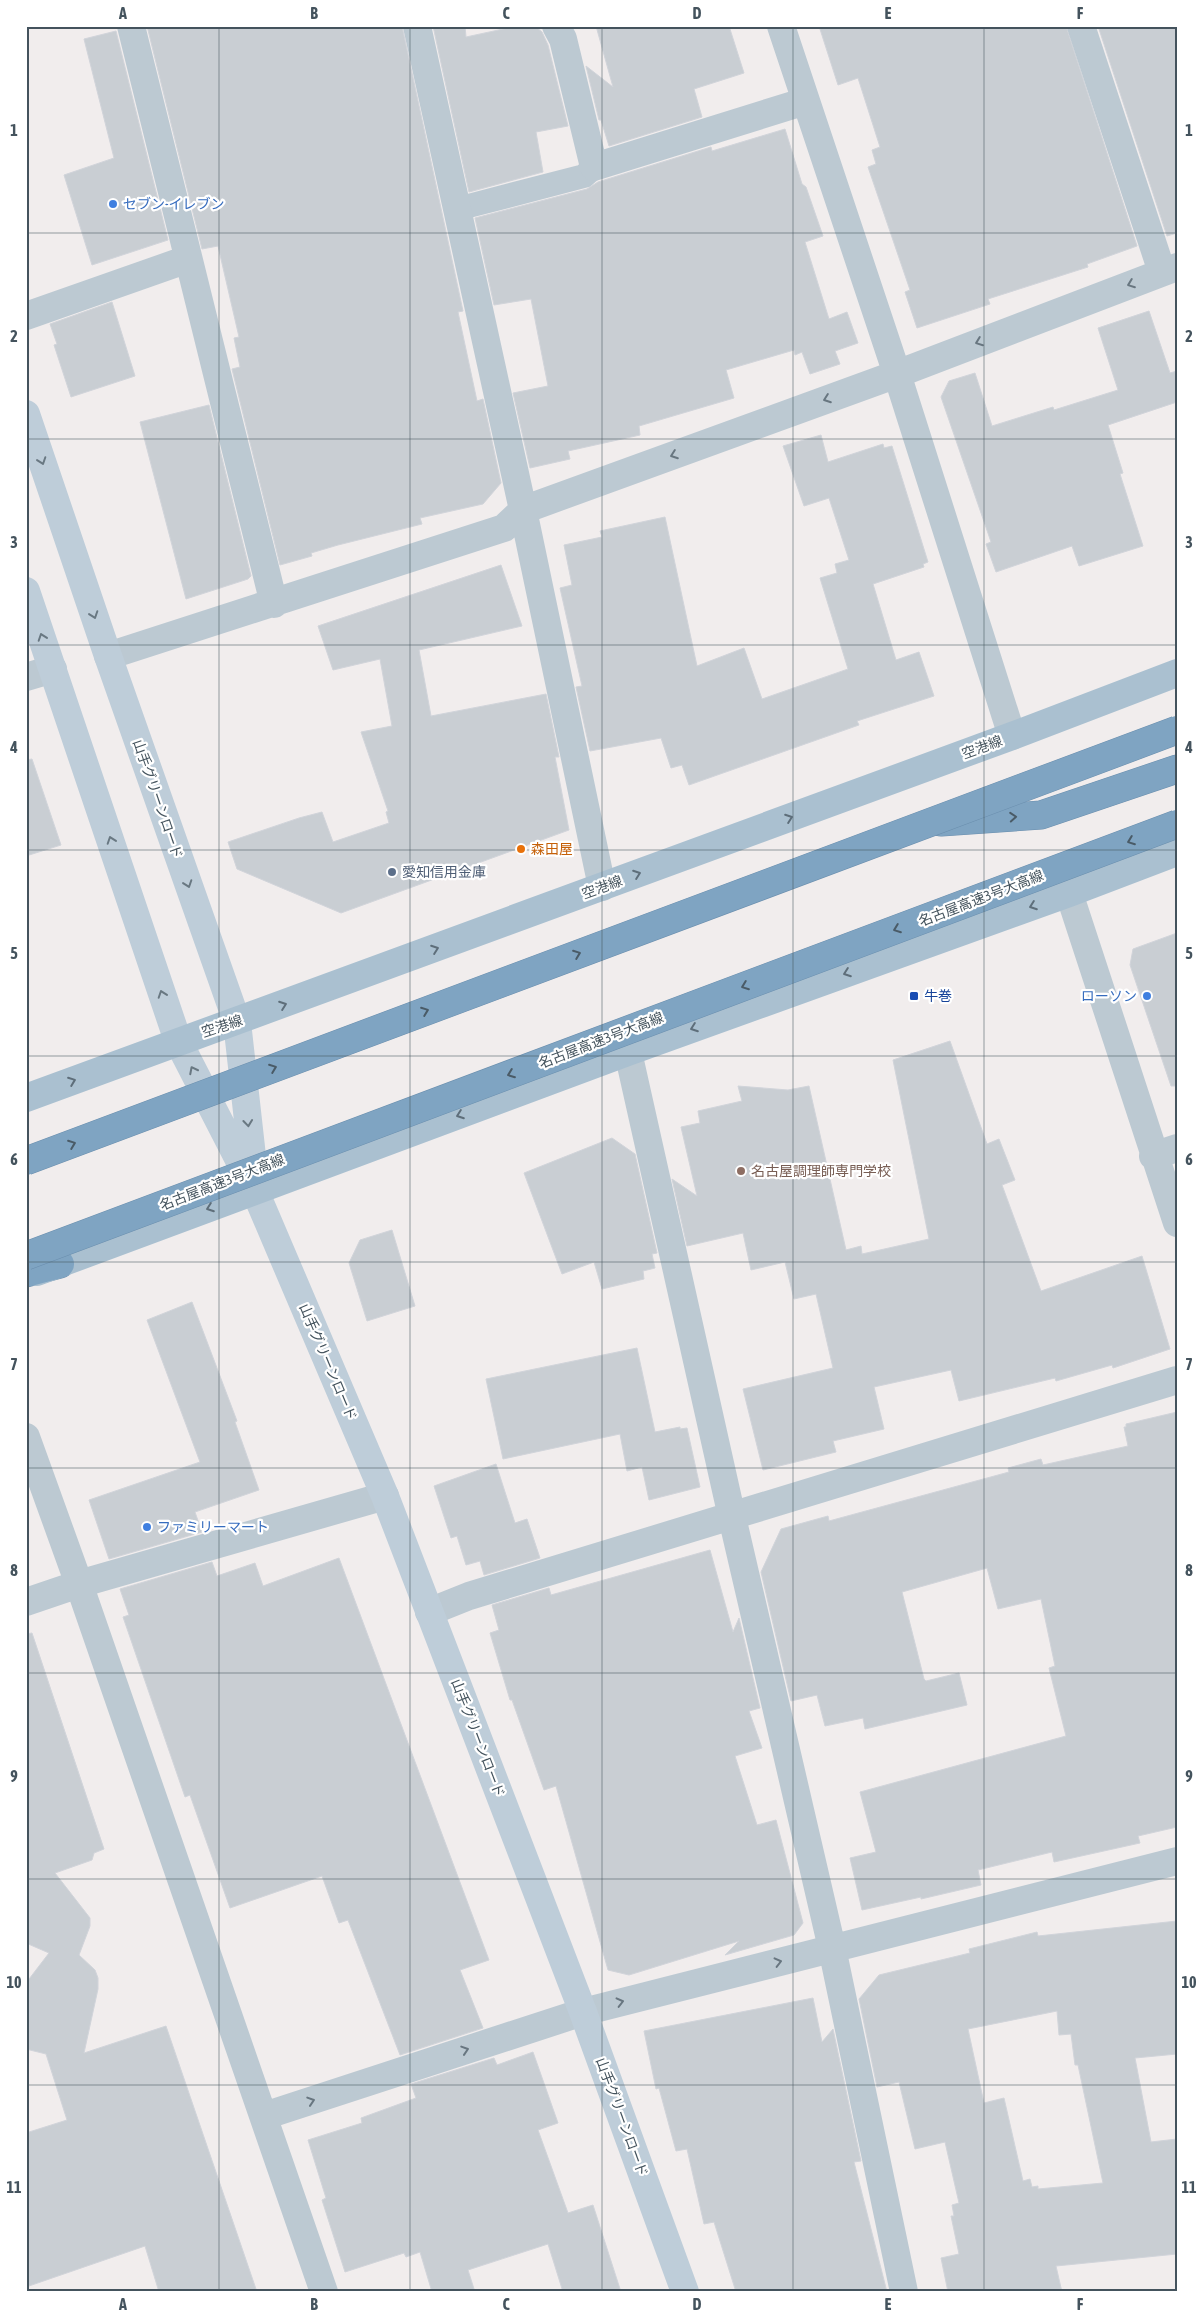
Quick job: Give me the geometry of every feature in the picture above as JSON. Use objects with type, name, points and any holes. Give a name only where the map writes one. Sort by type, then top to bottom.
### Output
[{"type":"highway","points":[[26,1161],[1177,730]]},
{"type":"highway","points":[[930,822],[1041,815],[1177,770]]},
{"type":"highway","name":"名古屋高速3号大高線","points":[[26,1256],[1177,824]]},
{"type":"highway","points":[[26,1275],[60,1264]]},
{"type":"main road","name":"空港線","points":[[26,1098],[1012,736],[1177,672]]},
{"type":"main road","points":[[60,1264],[628,1052],[1069,893],[1177,852]]},
{"type":"street","points":[[131,26],[274,604]]},
{"type":"street","points":[[417,26],[523,510],[602,887]]},
{"type":"street","points":[[556,26],[563,39],[594,167],[806,101]]},
{"type":"street","points":[[781,26],[897,374],[1012,736]]},
{"type":"street","points":[[108,656],[274,604],[504,528],[523,510],[897,374],[1169,270],[1081,26]]},
{"type":"street","points":[[26,316],[188,259]]},
{"type":"street","name":"山手グリーンロード","points":[[26,414],[108,656],[237,1022],[255,1191]]},
{"type":"street","name":"山手グリーンロード","points":[[26,591],[178,1041],[255,1191],[385,1496],[583,2012],[685,2292]]},
{"type":"street","points":[[26,677],[53,669]]},
{"type":"street","points":[[1069,893],[1165,1152],[1177,1223]]},
{"type":"street","points":[[628,1052],[732,1517],[832,1948],[904,2292]]},
{"type":"street","points":[[429,1612],[469,1596],[1177,1380]]},
{"type":"street","points":[[26,1437],[80,1584],[324,2292]]},
{"type":"street","points":[[26,1602],[80,1584],[385,1496]]},
{"type":"street","points":[[264,2116],[583,2012],[1177,1861]]},
{"type":"lane","points":[[457,209],[584,176],[594,167]]},
{"type":"building","points":[[147,26],[402,26],[463,311],[458,312],[477,401],[483,399],[501,483],[483,504],[420,518],[422,524],[338,545],[311,553],[312,556],[280,565],[232,369],[240,367],[234,338],[239,337],[218,246],[202,249]]},
{"type":"building","points":[[433,26],[465,26],[466,37],[517,26],[535,26],[542,32],[548,45],[568,126],[536,132],[543,172],[469,192]]},
{"type":"building","points":[[596,26],[729,26],[744,73],[694,89],[702,117],[609,146],[601,120],[599,120],[586,66],[613,87]]},
{"type":"building","points":[[819,26],[1066,26],[1137,246],[1087,264],[1088,267],[988,299],[990,304],[917,328],[905,292],[910,290],[868,167],[876,164],[872,150],[880,147],[858,78],[838,85]]},
{"type":"building","points":[[1098,26],[1177,26],[1177,233],[1167,236]]},
{"type":"building","points":[[116,31],[168,240],[92,265],[64,175],[114,158],[84,39]]},
{"type":"building","points":[[785,129],[802,184],[806,187],[823,236],[805,242],[829,319],[847,312],[858,343],[835,351],[840,364],[810,374],[802,352],[795,355],[794,350],[726,370],[734,398],[639,426],[640,435],[568,451],[570,459],[530,468],[513,393],[548,386],[531,299],[494,305],[475,218],[587,189],[598,182],[711,147],[712,151]]},
{"type":"building","points":[[112,302],[135,376],[71,397],[54,345],[57,344],[50,324]]},
{"type":"building","points":[[1149,311],[1170,373],[1177,371],[1177,402],[1108,425],[1123,473],[1120,474],[1143,546],[1079,566],[1072,546],[996,572],[986,544],[991,542],[941,397],[949,381],[975,373],[992,426],[1053,407],[1054,410],[1118,390],[1098,328]]},
{"type":"building","points":[[209,405],[251,576],[248,579],[186,599],[140,422]]},
{"type":"building","points":[[821,435],[828,462],[883,444],[884,448],[892,446],[928,562],[923,564],[924,567],[873,584],[896,660],[919,652],[934,696],[857,721],[859,725],[689,785],[682,765],[671,768],[661,738],[590,751],[576,687],[582,686],[560,588],[572,585],[564,545],[602,537],[600,531],[665,517],[697,666],[744,648],[762,699],[848,669],[820,578],[837,573],[835,564],[849,560],[829,498],[804,506],[783,446]]},
{"type":"building","points":[[501,565],[522,626],[419,650],[431,716],[546,694],[559,757],[555,757],[569,830],[341,913],[237,869],[228,842],[299,818],[322,812],[333,842],[389,823],[386,812],[388,811],[361,732],[392,726],[380,659],[333,670],[318,626]]},
{"type":"building","points":[[32,759],[61,845],[26,856],[26,760]]},
{"type":"building","points":[[1177,933],[1177,1086],[1171,1086],[1130,965],[1133,949]]},
{"type":"building","points":[[950,1041],[987,1144],[999,1139],[1015,1180],[1002,1185],[1041,1291],[1142,1256],[1170,1349],[1113,1368],[1112,1365],[1056,1381],[1055,1378],[959,1401],[951,1370],[874,1387],[884,1429],[833,1441],[836,1452],[763,1470],[743,1389],[833,1368],[816,1294],[794,1299],[785,1262],[751,1270],[743,1233],[687,1246],[672,1179],[697,1196],[681,1127],[700,1123],[698,1111],[742,1101],[738,1086],[788,1090],[809,1086],[846,1250],[861,1246],[862,1254],[929,1239],[893,1060]]},
{"type":"building","points":[[612,1138],[635,1154],[657,1253],[652,1254],[655,1268],[643,1271],[644,1279],[602,1289],[594,1262],[562,1274],[524,1173]]},
{"type":"building","points":[[392,1230],[415,1306],[367,1321],[349,1263],[360,1240]]},
{"type":"building","points":[[192,1302],[237,1421],[235,1422],[259,1490],[195,1512],[202,1532],[109,1559],[89,1500],[200,1462],[147,1320]]},
{"type":"building","points":[[637,1348],[655,1432],[680,1427],[680,1429],[687,1428],[700,1487],[649,1500],[642,1467],[627,1471],[620,1434],[503,1459],[486,1379]]},
{"type":"building","points":[[1177,1412],[1177,1827],[1138,1836],[1140,1843],[1054,1862],[1052,1852],[978,1870],[981,1885],[862,1910],[850,1858],[876,1852],[860,1792],[1066,1736],[1049,1668],[1055,1666],[1041,1599],[998,1609],[987,1568],[902,1592],[924,1679],[926,1681],[959,1673],[967,1705],[865,1729],[863,1718],[825,1726],[817,1695],[791,1701],[761,1572],[781,1529],[828,1516],[829,1521],[1009,1472],[1008,1468],[1041,1459],[1043,1465],[1128,1446],[1124,1427],[1126,1427],[1126,1424]]},
{"type":"building","points":[[496,1464],[515,1523],[527,1519],[540,1558],[484,1575],[480,1561],[466,1565],[457,1536],[451,1538],[434,1486]]},
{"type":"building","points":[[710,1550],[733,1632],[739,1618],[760,1708],[749,1711],[762,1748],[735,1756],[757,1825],[776,1820],[803,1923],[794,1935],[725,1955],[739,1941],[629,1975],[608,1970],[556,1786],[544,1790],[512,1700],[510,1700],[490,1633],[499,1630],[492,1605],[549,1588],[551,1595]]},
{"type":"building","points":[[339,1558],[489,1960],[460,1970],[483,2028],[400,2055],[348,1920],[339,1923],[322,1876],[230,1908],[190,1795],[185,1797],[123,1617],[129,1615],[120,1589],[212,1562],[217,1576],[255,1563],[263,1586]]},
{"type":"building","points":[[32,1633],[104,1849],[94,1853],[92,1860],[55,1873],[90,1918],[90,1926],[79,1955],[95,1970],[98,1978],[98,1989],[84,2053],[166,2026],[257,2292],[159,2292],[145,2246],[26,2287],[26,2133],[67,2120],[46,2054],[26,2049],[26,1983],[49,1953],[26,1943],[26,1634]]},
{"type":"building","points":[[1177,1921],[1177,2054],[1135,2058],[1151,2142],[1177,2139],[1177,2254],[1056,2266],[1062,2292],[948,2292],[941,2258],[959,2254],[951,2216],[954,2216],[952,2205],[959,2203],[945,2142],[915,2149],[899,2082],[877,2087],[859,1999],[879,1975],[970,1953],[969,1949],[1037,1932],[1038,1936]],"holes":[[[1057,2011],[1059,2035],[1071,2034],[1075,2065],[1078,2065],[1103,2183],[1038,2189],[1038,2186],[1032,2187],[1030,2179],[1023,2181],[1004,2098],[984,2103],[968,2029]]]},
{"type":"building","points":[[813,1998],[822,2042],[833,2029],[861,2161],[854,2162],[887,2292],[736,2292],[714,2222],[704,2224],[687,2149],[676,2151],[659,2088],[656,2089],[644,2031]]},
{"type":"building","points":[[533,2052],[558,2123],[538,2130],[568,2213],[593,2205],[621,2292],[563,2292],[548,2244],[468,2270],[475,2292],[432,2292],[420,2252],[406,2257],[404,2253],[345,2272],[322,2200],[326,2198],[308,2140],[362,2123],[361,2118],[416,2098],[411,2084],[494,2058],[497,2065]]},
{"type":"place","name":"セブン-イレブン","points":[[113,204]]},
{"type":"place","name":"森田屋","points":[[521,849]]},
{"type":"place","name":"愛知信用金庫","points":[[392,872]]},
{"type":"place","name":"牛巻","points":[[914,996]]},
{"type":"place","name":"ローソン","points":[[1147,996]]},
{"type":"place","name":"名古屋調理師専門学校","points":[[741,1171]]},
{"type":"place","name":"ファミリーマート","points":[[147,1527]]}]
